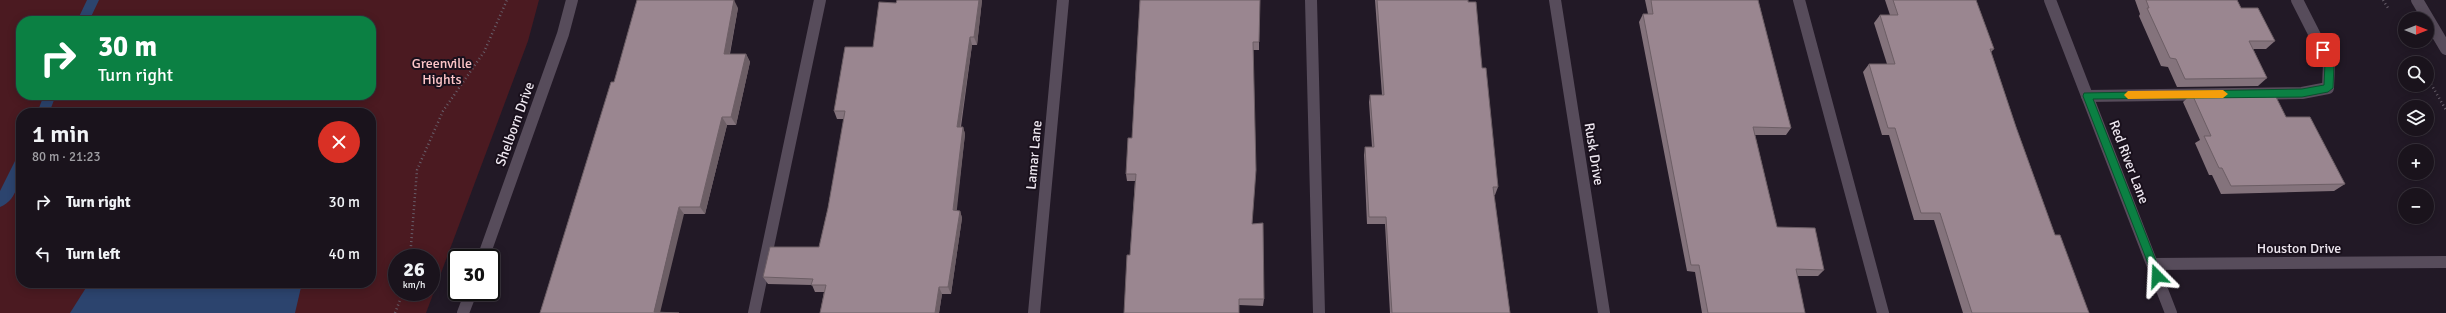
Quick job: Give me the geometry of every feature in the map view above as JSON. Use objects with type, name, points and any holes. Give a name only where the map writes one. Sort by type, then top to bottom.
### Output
[{"type":"street","name":"Shelborn Drive","points":[[486,249],[563,34],[572,0]]},
{"type":"street","points":[[754,313],[820,0]]},
{"type":"street","name":"Lamar Lane","points":[[1034,313],[1063,0]]},
{"type":"street","points":[[1311,0],[1319,313]]},
{"type":"street","name":"Rusk Drive","points":[[1555,0],[1604,313]]},
{"type":"street","points":[[1799,0],[1883,313]]},
{"type":"street","name":"Red River Lane","points":[[2050,0],[2171,313]]},
{"type":"street","points":[[2087,96],[2302,93],[2328,88],[2329,63],[2297,0]]},
{"type":"street","points":[[2417,0],[2446,49]]},
{"type":"street","name":"Houston Drive","points":[[2152,264],[2446,262]]},
{"type":"street","points":[[463,313],[468,301]]},
{"type":"path","points":[[411,249],[417,170],[443,110],[484,52],[507,0]]},
{"type":"path","points":[[2434,89],[2446,110]]},
{"type":"path","points":[[395,313],[400,301]]},
{"type":"green space","name":"Greenville Hights","points":[[0,0],[539,0],[528,41],[450,249],[448,249],[448,254],[440,276],[440,249],[388,249],[388,301],[430,301],[426,313],[0,313]]},
{"type":"water","points":[[86,288],[301,288],[295,313],[70,313]]},
{"type":"building","points":[[637,0],[734,0],[724,54],[746,54],[731,117],[722,117],[700,207],[679,207],[654,312],[679,313],[540,313],[611,82],[614,82]]},
{"type":"building","points":[[897,0],[979,0],[974,37],[970,37],[957,127],[963,127],[953,210],[960,211],[948,287],[939,287],[935,313],[820,313],[826,285],[811,285],[813,279],[763,277],[770,247],[819,247],[828,208],[845,111],[834,111],[845,47],[873,47],[879,2],[896,3]]},
{"type":"building","points":[[1140,0],[1260,0],[1259,42],[1253,42],[1256,170],[1252,224],[1263,223],[1264,299],[1239,299],[1239,313],[1124,313],[1127,255],[1130,255],[1136,174],[1126,174],[1128,138],[1132,138]]},
{"type":"building","points":[[1377,0],[1468,0],[1468,2],[1476,2],[1482,68],[1486,68],[1498,187],[1493,187],[1510,313],[1392,313],[1386,217],[1369,217],[1365,147],[1374,147],[1370,95],[1384,95]]},
{"type":"building","points":[[1651,0],[1758,0],[1791,128],[1753,127],[1777,227],[1815,228],[1824,270],[1796,269],[1805,313],[1708,313],[1699,265],[1691,265],[1643,14],[1653,14]]},
{"type":"building","points":[[1893,0],[1976,0],[1994,49],[1990,49],[2016,127],[2055,235],[2060,235],[2089,313],[1972,313],[1940,213],[1921,213],[1895,128],[1888,128],[1869,64],[1895,64],[1880,15],[1898,15]]},
{"type":"building","points":[[2146,0],[2237,0],[2241,8],[2258,8],[2275,41],[2249,41],[2267,78],[2185,79],[2176,59],[2170,58],[2147,8],[2149,8]]},
{"type":"building","points":[[2274,93],[2286,117],[2310,117],[2345,184],[2231,186],[2222,168],[2219,168],[2204,136],[2211,136],[2192,94]]},
{"type":"waterway","points":[[85,16],[93,0]]},
{"type":"waterway","points":[[45,108],[48,100]]},
{"type":"waterway","points":[[0,201],[10,188],[16,174]]},
{"type":"slow traffic","points":[[2128,95],[2223,94]]},
{"type":"route","points":[[2157,276],[2087,96],[2302,93],[2328,88],[2329,63],[2323,50]]}]
